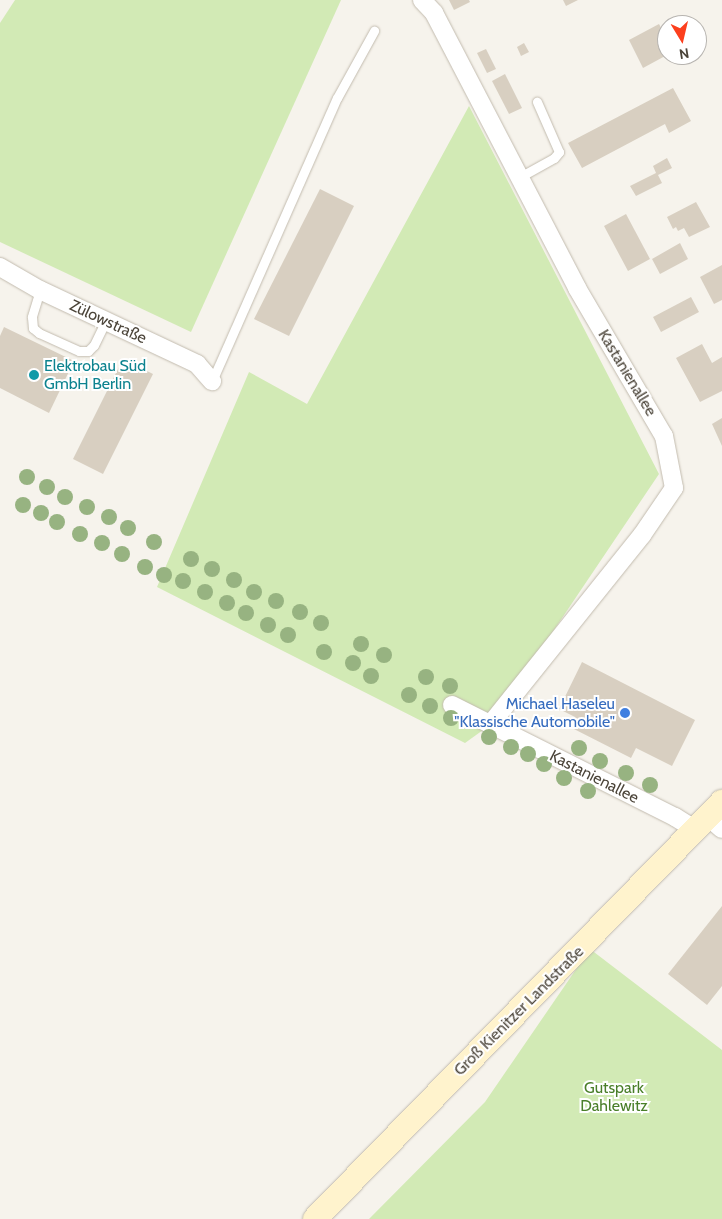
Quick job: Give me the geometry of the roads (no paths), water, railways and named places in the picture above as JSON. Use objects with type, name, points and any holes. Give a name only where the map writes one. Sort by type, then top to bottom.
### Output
[{"type":"main road","name":"Groß Kienitzer Landstraße","points":[[316,1219],[712,820]]},
{"type":"street","name":"Kastanienallee","points":[[422,0],[434,13],[518,178],[577,288],[664,436],[674,488],[642,535],[490,725]]},
{"type":"street","name":"Zülowstraße","points":[[0,267],[40,290],[197,364],[212,381]]},
{"type":"street","name":"Kastanienallee","points":[[452,705],[675,817],[712,820]]},
{"type":"lane","points":[[212,381],[337,98],[374,31]]},
{"type":"lane","points":[[518,178],[554,158],[558,152],[537,102]]},
{"type":"lane","points":[[40,290],[32,317],[33,328],[39,333],[79,351],[88,351],[94,345],[106,320]]},
{"type":"place","name":"Elektrobau Süd GmbH Berlin","points":[[34,375]]},
{"type":"place","name":"Michael Haseleu \"Klassische Automobile\"","points":[[625,713]]},
{"type":"park label","name":"Gutspark Dahlewitz","points":[[614,1097]]}]
